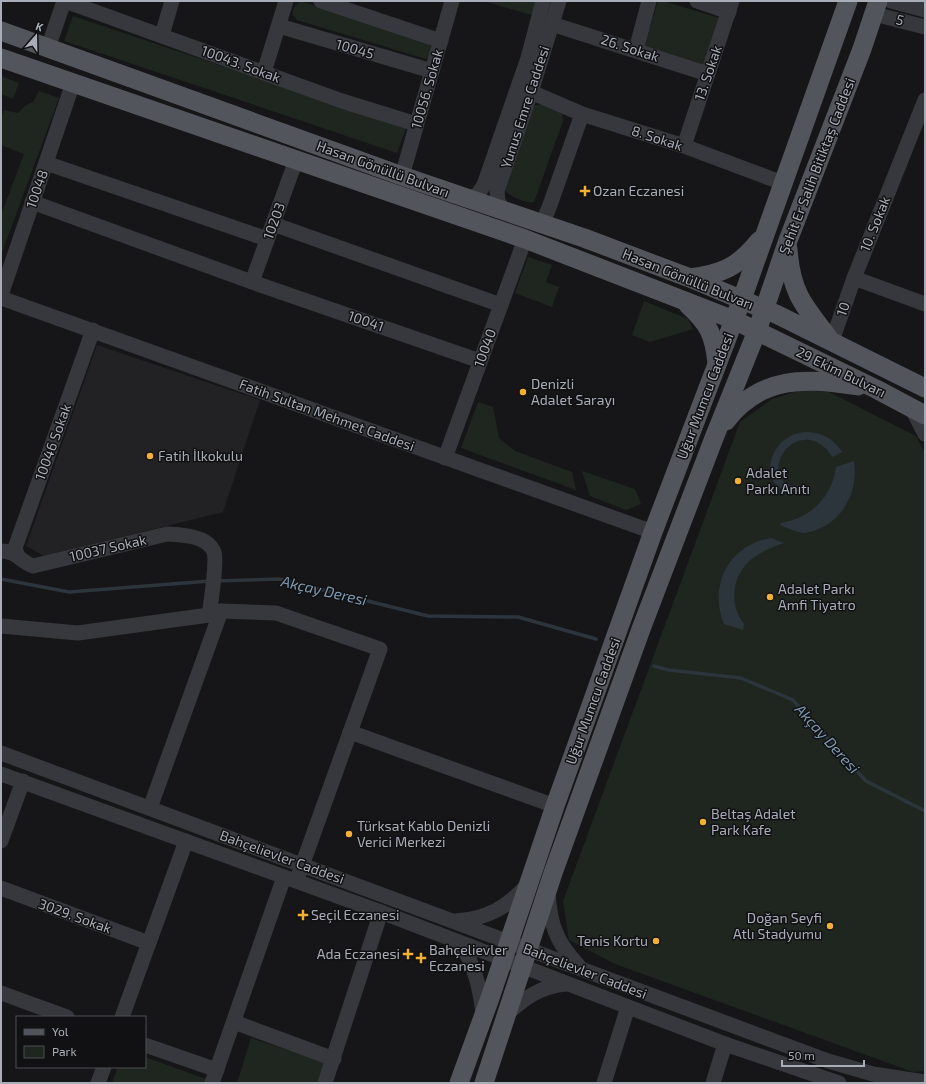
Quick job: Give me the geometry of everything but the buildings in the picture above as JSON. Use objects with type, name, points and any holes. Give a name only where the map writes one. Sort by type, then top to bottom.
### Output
[{"type":"main road","name":"Şehit Er Salih Bitiktaş Caddesi","points":[[734,320],[848,1]]},
{"type":"main road","name":"Şehit Er Salih Bitiktaş Caddesi","points":[[757,331],[787,243],[876,7]]},
{"type":"main road","name":"Hasan Gönüllü Bulvarı","points":[[1,31],[690,278],[765,310]]},
{"type":"main road","name":"Hasan Gönüllü Bulvarı","points":[[1,58],[525,239],[734,320],[757,331]]},
{"type":"main road","points":[[690,278],[709,276],[729,269],[739,262],[764,236]]},
{"type":"main road","points":[[787,243],[790,274],[797,295],[803,306],[832,341]]},
{"type":"main road","points":[[681,299],[705,321],[714,341],[717,365]]},
{"type":"main road","name":"29 Ekim Bulvarı","points":[[765,310],[832,341],[925,388]]},
{"type":"main road","name":"Uğur Mumcu Caddesi","points":[[458,1083],[484,1016],[555,806],[653,532],[734,320]]},
{"type":"main road","name":"29 Ekim Bulvarı","points":[[757,331],[918,411]]},
{"type":"main road","name":"Uğur Mumcu Caddesi","points":[[484,1083],[548,889],[641,629],[714,438],[757,331]]},
{"type":"main road","points":[[714,438],[740,404],[759,392],[774,385],[817,380],[876,389]]},
{"type":"street","name":"10043. Sokak","points":[[65,1],[342,101],[416,124]]},
{"type":"street","points":[[48,48],[65,1]]},
{"type":"street","points":[[162,35],[172,1]]},
{"type":"street","points":[[264,72],[286,1]]},
{"type":"street","points":[[321,1],[441,41]]},
{"type":"street","name":"10056. Sokak","points":[[402,176],[452,1]]},
{"type":"street","name":"Yunus Emre Caddesi","points":[[469,199],[478,194],[484,185],[528,58],[543,1]]},
{"type":"street","name":"Yunus Emre Caddesi","points":[[504,211],[498,201],[497,191],[531,92],[559,1]]},
{"type":"street","points":[[636,50],[649,1]]},
{"type":"street","points":[[697,1],[731,6]]},
{"type":"street","points":[[891,1],[925,10]]},
{"type":"street","name":"13. Sokak","points":[[684,146],[731,6]]},
{"type":"street","name":"5","points":[[876,7],[925,27]]},
{"type":"street","name":"26. Sokak","points":[[552,24],[708,74]]},
{"type":"street","name":"10045","points":[[279,26],[432,71]]},
{"type":"street","name":"10048","points":[[1,297],[73,83]]},
{"type":"street","name":"8. Sokak","points":[[531,92],[582,114],[684,146],[783,183]]},
{"type":"street","name":"10. Sokak","points":[[854,278],[925,100]]},
{"type":"street","points":[[542,224],[582,114]]},
{"type":"street","name":"10203","points":[[252,282],[296,160]]},
{"type":"street","points":[[46,163],[267,239]]},
{"type":"street","name":"10041","points":[[32,202],[252,282],[480,361]]},
{"type":"street","points":[[273,224],[501,305]]},
{"type":"street","name":"10040","points":[[445,458],[525,239]]},
{"type":"street","points":[[854,278],[925,304]]},
{"type":"street","name":"10","points":[[832,341],[854,278]]},
{"type":"street","name":"Fatih Sultan Mehmet Caddesi","points":[[1,297],[653,532]]},
{"type":"street","name":"10046 Sokak","points":[[17,554],[15,548],[92,330]]},
{"type":"street","points":[[918,411],[925,434]]},
{"type":"street","name":"10037 Sokak","points":[[1,551],[17,554],[26,564],[33,566],[166,534],[186,535],[198,538],[214,553],[213,585],[215,613]]},
{"type":"street","points":[[1,626],[78,633],[215,613],[276,613],[380,649],[303,864],[291,879],[214,1076],[146,1045]]},
{"type":"street","points":[[150,808],[215,613]]},
{"type":"street","points":[[350,732],[555,806]]},
{"type":"street","name":"Bahçelievler Caddesi","points":[[1,753],[303,864],[828,1061],[873,1074],[925,1082]]},
{"type":"street","name":"Bahçelievler Caddesi","points":[[1,774],[381,912],[502,960],[725,1044],[839,1083]]},
{"type":"street","points":[[1,842],[23,781]]},
{"type":"street","points":[[122,1016],[186,841]]},
{"type":"street","points":[[452,921],[481,918],[493,913],[510,902],[529,883]]},
{"type":"street","name":"3029. Sokak","points":[[1,888],[149,943]]},
{"type":"street","points":[[548,889],[551,921],[557,939],[565,952],[582,969]]},
{"type":"street","points":[[325,1083],[381,912]]},
{"type":"street","points":[[461,944],[471,960],[478,980],[484,1016]]},
{"type":"street","points":[[508,1013],[524,999],[538,991],[552,985],[566,984]]},
{"type":"street","points":[[1,993],[64,1016]]},
{"type":"street","points":[[604,1083],[628,1007]]},
{"type":"street","points":[[234,1022],[334,1059]]},
{"type":"street","points":[[714,1083],[725,1044]]},
{"type":"street","points":[[98,1083],[104,1068]]},
{"type":"shaded area","name":"Fatih İlkokulu","points":[[97,345],[260,400],[223,512],[44,556],[26,546]]},
{"type":"shaded area","points":[[805,432],[817,433],[826,437],[835,443],[842,452],[832,457],[823,446],[810,440],[799,441],[789,446],[779,463],[779,472],[782,480],[789,484],[800,485],[801,490],[786,490],[776,485],[771,476],[770,465],[774,454],[781,443],[791,436]]},
{"type":"shaded area","points":[[854,461],[855,471],[852,492],[843,510],[828,524],[819,529],[806,533],[795,531],[780,525],[781,523],[802,516],[811,511],[825,497],[834,478],[836,467]]},
{"type":"shaded area","points":[[771,538],[784,543],[764,551],[753,558],[740,572],[737,580],[734,598],[739,616],[744,624],[743,630],[724,624],[720,609],[719,595],[721,581],[726,569],[733,558],[744,549],[756,542]]},
{"type":"green space","points":[[300,1],[426,41],[432,47],[431,55],[426,59],[297,20],[293,15],[293,9]]},
{"type":"green space","points":[[483,1],[536,1],[532,15]]},
{"type":"green space","points":[[658,1],[663,1],[719,18],[705,65],[644,46]]},
{"type":"green space","points":[[73,16],[406,128],[397,153],[64,41]]},
{"type":"green space","points":[[1,76],[19,83],[13,99],[1,94]]},
{"type":"green space","points":[[39,91],[59,98],[1,255],[1,215],[24,154],[1,145],[1,119],[4,110],[18,113],[26,105],[33,102]]},
{"type":"green space","points":[[542,104],[562,113],[563,121],[534,202],[526,202],[515,198],[505,191],[529,107]]},
{"type":"green space","points":[[528,257],[552,265],[546,282],[559,287],[552,307],[515,293]]},
{"type":"green space","points":[[644,301],[688,319],[693,329],[650,342],[632,335]]},
{"type":"green space","points":[[801,390],[829,392],[916,436],[925,453],[925,1071],[913,1072],[615,964],[569,940],[563,901],[740,422],[772,399]]},
{"type":"green space","points":[[478,402],[493,407],[499,438],[515,451],[572,472],[576,490],[461,448]]},
{"type":"green space","points":[[582,471],[635,489],[641,504],[626,510],[590,496]]},
{"type":"green space","points":[[251,1038],[327,1063],[320,1083],[237,1083]]},
{"type":"green space","points":[[146,1057],[206,1079],[205,1083],[112,1083],[118,1068],[146,1068]]},
{"type":"waterway","name":"Akçay Deresi","points":[[1,579],[69,592],[210,581]]},
{"type":"waterway","name":"Akçay Deresi","points":[[216,581],[279,579],[428,616],[518,617],[596,639]]},
{"type":"waterway","name":"Akçay Deresi","points":[[654,666],[669,670],[741,678],[793,700],[866,781],[925,811]]},
{"type":"place","name":"Ozan Eczanesi","points":[[585,191]]},
{"type":"place","name":"Denizli Adalet Sarayı","points":[[523,392]]},
{"type":"place","name":"Fatih İlkokulu","points":[[150,456]]},
{"type":"place","name":"Adalet Parkı Anıtı","points":[[738,481]]},
{"type":"place","name":"Adalet Parkı Amfi Tiyatro","points":[[770,597]]},
{"type":"place","name":"Beltaş Adalet Park Kafe","points":[[703,822]]},
{"type":"place","name":"Türksat Kablo Denizli Verici Merkezi","points":[[349,834]]},
{"type":"place","name":"Seçil Eczanesi","points":[[303,915]]},
{"type":"place","name":"Doğan Seyfi Atlı Stadyumu","points":[[830,926]]},
{"type":"place","name":"Tenis Kortu","points":[[656,941]]},
{"type":"place","name":"Ada Eczanesi","points":[[408,954]]},
{"type":"place","name":"Bahçelievler Eczanesi","points":[[421,958]]}]
